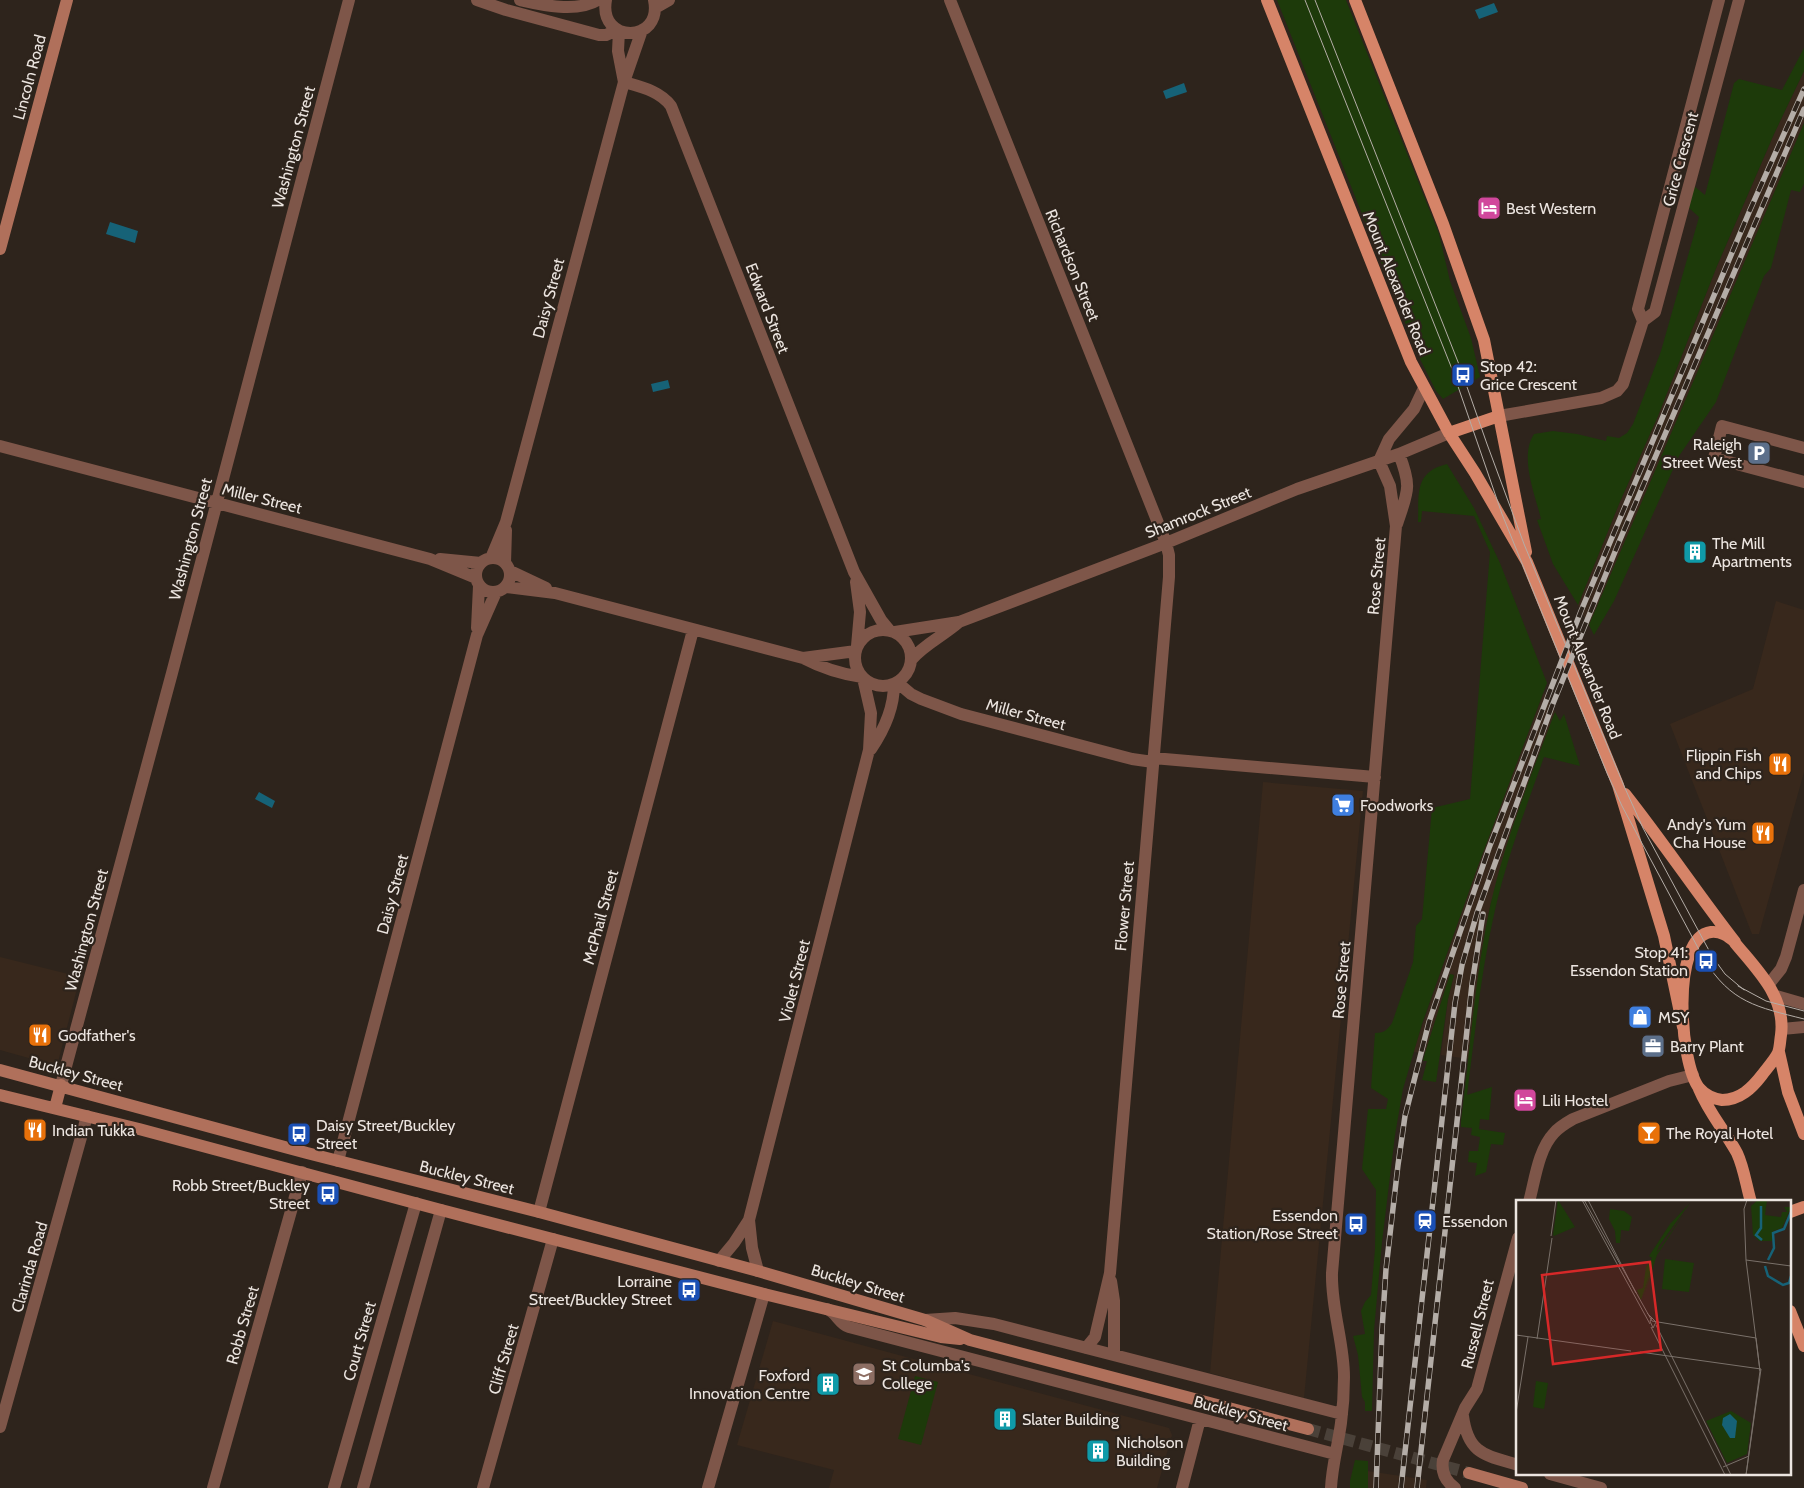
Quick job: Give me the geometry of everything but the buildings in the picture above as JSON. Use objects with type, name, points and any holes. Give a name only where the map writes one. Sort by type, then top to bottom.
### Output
[{"type":"main road","name":"Lincoln Road","points":[[0,249],[67,0]]},
{"type":"main road","name":"Mount Alexander Road","points":[[1267,0],[1397,330],[1424,388],[1527,562],[1618,785],[1664,936],[1683,1027]]},
{"type":"main road","name":"Mount Alexander Road","points":[[1355,0],[1443,224],[1487,350],[1527,562]]},
{"type":"main road","points":[[1450,434],[1499,416]]},
{"type":"main road","name":"Mount Alexander Road","points":[[1618,785],[1735,942],[1769,984],[1776,996],[1781,1013],[1782,1029],[1779,1052]]},
{"type":"main road","points":[[1735,942],[1725,934],[1711,932],[1701,936],[1692,947],[1688,957],[1684,981],[1683,1027],[1694,1077],[1710,1113],[1726,1135],[1740,1160],[1750,1200]]},
{"type":"main road","points":[[1694,1077],[1701,1091],[1713,1098],[1725,1100],[1736,1097],[1744,1094],[1752,1087],[1779,1052]]},
{"type":"main road","points":[[1779,1052],[1781,1069],[1788,1092],[1804,1134]]},
{"type":"main road","name":"Buckley Street","points":[[0,1070],[307,1153],[539,1212],[758,1271],[925,1320],[970,1340]]},
{"type":"main road","points":[[55,1108],[61,1085]]},
{"type":"main road","points":[[87,1116],[93,1094]]},
{"type":"main road","name":"Buckley Street","points":[[0,1095],[333,1180],[764,1294],[941,1337],[970,1340],[1308,1429]]},
{"type":"main road","points":[[302,1172],[307,1153]]},
{"type":"main road","points":[[333,1180],[338,1161]]},
{"type":"main road","points":[[1792,1211],[1804,1207]]},
{"type":"main road","points":[[533,1233],[539,1212]]},
{"type":"main road","points":[[552,1239],[558,1217]]},
{"type":"main road","points":[[1792,1316],[1804,1346]]},
{"type":"main road","points":[[1469,1472],[1522,1488]]},
{"type":"street","name":"Washington Street","points":[[61,1085],[349,0]]},
{"type":"street","points":[[477,0],[506,10],[599,35],[618,30]]},
{"type":"street","points":[[520,0],[562,7],[580,6],[598,0]]},
{"type":"street","points":[[606,0],[604,9],[610,24],[618,30],[630,34],[642,30]]},
{"type":"street","points":[[654,4],[669,0]]},
{"type":"street","name":"Richardson Street","points":[[950,0],[1166,542]]},
{"type":"street","name":"Grice Crescent","points":[[1643,321],[1638,309],[1719,0]]},
{"type":"street","name":"Grice Crescent","points":[[1499,416],[1601,398],[1617,391],[1626,377],[1643,321],[1655,312],[1740,0]]},
{"type":"street","name":"Daisy Street","points":[[486,561],[506,522],[624,82],[642,30],[652,21],[654,4]]},
{"type":"street","name":"Daisy Street","points":[[618,30],[618,51],[624,82]]},
{"type":"street","points":[[1702,66],[1720,71]]},
{"type":"street","name":"Edward Street","points":[[624,82],[659,94],[671,106],[854,572],[880,618],[893,632]]},
{"type":"street","points":[[1666,202],[1684,206]]},
{"type":"street","points":[[1379,461],[1389,440],[1414,409],[1424,388]]},
{"type":"street","points":[[1804,448],[1722,426],[1714,458],[1804,482]]},
{"type":"street","name":"Shamrock Street","points":[[893,632],[959,622],[1297,489],[1399,454],[1450,434]]},
{"type":"street","name":"Miller Street","points":[[0,446],[430,559],[477,582]]},
{"type":"street","name":"Rose Street","points":[[1331,1488],[1334,1454],[1342,1414],[1343,1364],[1333,1298],[1332,1274],[1396,526],[1408,486],[1399,454]]},
{"type":"street","name":"Rose Street","points":[[1379,461],[1390,486],[1396,526]]},
{"type":"street","name":"Daisy Street","points":[[506,522],[507,567]]},
{"type":"street","name":"Flower Street","points":[[1086,1348],[1095,1337],[1110,1273],[1169,577],[1169,555],[1166,542]]},
{"type":"street","name":"Miller Street","points":[[430,559],[486,561]]},
{"type":"street","points":[[554,593],[507,567],[500,560],[486,561],[476,573],[477,582],[487,592],[501,590],[554,593],[803,658],[845,675],[863,677]]},
{"type":"street","points":[[501,590],[510,577],[507,567]]},
{"type":"street","name":"Edward Street","points":[[854,572],[860,612],[856,650]]},
{"type":"street","name":"Daisy Street","points":[[477,582],[477,635]]},
{"type":"street","name":"Daisy Street","points":[[338,1161],[477,635],[501,590]]},
{"type":"street","name":"Shamrock Street","points":[[912,659],[920,649],[959,622]]},
{"type":"street","name":"McPhail Street","points":[[539,1212],[692,630]]},
{"type":"street","points":[[881,630],[893,632],[908,643],[912,659],[909,671],[896,683],[881,686],[874,685],[863,677],[856,665],[856,650],[864,637],[872,632],[881,630]]},
{"type":"street","points":[[803,658],[856,650]]},
{"type":"street","name":"Violet Street","points":[[719,1261],[749,1220],[870,750],[870,700],[863,677]]},
{"type":"street","name":"Miller Street","points":[[896,683],[921,699],[961,714],[1132,759],[1375,777]]},
{"type":"street","name":"Violet Street","points":[[870,750],[881,735],[892,706],[896,683]]},
{"type":"street","points":[[1769,984],[1781,968],[1786,957],[1804,890]]},
{"type":"street","points":[[1776,996],[1804,1004]]},
{"type":"street","points":[[1782,1029],[1804,1027]]},
{"type":"street","points":[[1530,1200],[1543,1150],[1554,1132],[1561,1126],[1573,1119],[1669,1081],[1694,1077]]},
{"type":"street","name":"Clarinda Road","points":[[0,1427],[87,1116]]},
{"type":"street","name":"Robb Street","points":[[213,1488],[302,1172]]},
{"type":"street","name":"Court Street","points":[[334,1488],[416,1203]]},
{"type":"street","points":[[363,1488],[442,1210]]},
{"type":"street","name":"Violet Street","points":[[749,1220],[752,1248],[758,1271]]},
{"type":"street","name":"Cliff Street","points":[[483,1488],[552,1239]]},
{"type":"street","name":"Russell Street","points":[[1463,1416],[1465,1408],[1477,1390],[1516,1245]]},
{"type":"street","name":"Flower Street","points":[[1110,1273],[1114,1300],[1114,1354]]},
{"type":"street","points":[[708,1488],[764,1294]]},
{"type":"street","name":"Buckley Street","points":[[827,1309],[835,1314],[843,1325],[849,1327],[1334,1454]]},
{"type":"street","name":"Buckley Street","points":[[925,1320],[955,1318],[990,1323],[1342,1414]]},
{"type":"street","points":[[1463,1416],[1466,1434],[1473,1446],[1489,1456],[1516,1464]]},
{"type":"street","points":[[1455,1488],[1445,1477],[1442,1466],[1444,1455],[1463,1416]]},
{"type":"street","points":[[1182,1488],[1200,1418]]},
{"type":"street","points":[[1557,1476],[1601,1488]]},
{"type":"shaded area","points":[[1804,71],[1804,123],[1589,626],[1578,605],[1619,504],[1658,416],[1717,266],[1774,134]]},
{"type":"shaded area","points":[[1776,601],[1804,610],[1804,772],[1759,934],[1752,934],[1670,724],[1753,689]]},
{"type":"shaded area","points":[[1544,692],[1555,712],[1532,773],[1490,906],[1481,957],[1469,1059],[1441,1055],[1448,999],[1454,975],[1450,974],[1425,1053],[1413,1052],[1478,866]]},
{"type":"shaded area","points":[[1263,782],[1363,791],[1304,1398],[1210,1373]]},
{"type":"shaded area","points":[[0,957],[80,977],[57,1066],[0,1050]]},
{"type":"shaded area","name":"St Columba's College","points":[[773,1321],[1169,1428],[1172,1435],[1157,1488],[829,1488],[834,1470],[737,1445]]},
{"type":"shaded area","points":[[1368,1471],[1427,1480],[1426,1488],[1368,1488]]},
{"type":"green space","points":[[1277,0],[1346,0],[1439,234],[1450,281],[1471,338],[1480,377],[1443,399],[1436,391],[1418,355]]},
{"type":"green space","points":[[1804,48],[1804,71],[1774,134],[1717,266],[1658,416],[1619,504],[1578,605],[1553,564],[1537,520],[1541,519],[1528,464],[1530,443],[1534,434],[1553,431],[1577,434],[1606,441],[1607,436],[1619,438],[1627,433],[1633,424],[1661,351],[1699,217],[1689,208],[1694,186],[1705,195],[1734,83],[1739,79],[1782,90]]},
{"type":"green space","points":[[1804,123],[1804,184],[1800,192],[1791,190],[1771,268],[1764,276],[1716,402],[1679,456],[1614,601],[1594,635],[1589,625]]},
{"type":"green space","points":[[1447,464],[1474,508],[1500,563],[1547,683],[1478,866],[1422,1024],[1403,1089],[1395,1135],[1382,1242],[1374,1330],[1372,1411],[1365,1411],[1358,1355],[1353,1336],[1365,1334],[1361,1311],[1371,1295],[1375,1249],[1376,1190],[1362,1169],[1368,1109],[1386,1109],[1388,1099],[1371,1088],[1375,1033],[1385,1031],[1392,1023],[1413,962],[1416,926],[1422,919],[1432,808],[1470,799],[1490,552],[1474,516],[1422,511],[1421,522],[1418,522],[1419,493],[1424,478],[1429,472]]},
{"type":"green space","points":[[1555,712],[1560,721],[1564,714],[1580,766],[1544,757],[1505,871],[1490,933],[1482,979],[1467,1095],[1492,1087],[1489,1120],[1480,1119],[1479,1129],[1505,1133],[1503,1145],[1491,1144],[1486,1172],[1475,1176],[1477,1163],[1468,1162],[1469,1151],[1478,1151],[1480,1137],[1471,1135],[1472,1128],[1461,1127],[1461,1121],[1485,933],[1496,882],[1511,832]]},
{"type":"green space","points":[[1450,974],[1454,975],[1448,999],[1436,1082],[1422,1080],[1427,1061],[1423,1061],[1425,1053]]},
{"type":"green space","points":[[915,1376],[938,1382],[921,1445],[898,1439]]},
{"type":"green space","points":[[1355,1460],[1368,1461],[1368,1488],[1350,1488]]},
{"type":"water","points":[[1494,3],[1498,12],[1479,19],[1475,10]]},
{"type":"water","points":[[1184,83],[1187,92],[1166,99],[1163,91]]},
{"type":"water","points":[[110,222],[138,231],[135,243],[106,234]]},
{"type":"water","points":[[668,380],[670,388],[653,392],[651,384]]},
{"type":"water","points":[[259,792],[275,801],[272,808],[255,799]]},
{"type":"tunnel","points":[[1308,1429],[1469,1473]]},
{"type":"tram line","points":[[1305,0],[1452,369],[1502,514],[1622,806],[1704,959],[1714,974],[1724,985],[1746,1001],[1772,1011],[1804,1019]]},
{"type":"tram line","points":[[1315,0],[1460,367],[1524,544],[1624,786],[1643,828],[1712,956],[1725,974],[1744,990]]},
{"type":"tram line","points":[[1738,986],[1766,1001],[1804,1011]]},
{"type":"railway","points":[[1376,1488],[1386,1269],[1405,1116],[1429,1022],[1489,848],[1581,611],[1750,210],[1804,89]]},
{"type":"railway","points":[[1401,1488],[1455,1003],[1462,965],[1477,913],[1552,706],[1619,542],[1804,109]]},
{"type":"railway","points":[[1417,1488],[1472,984],[1483,914]]},
{"type":"place","name":"Best Western","points":[[1489,208]]},
{"type":"place","name":"Stop 42: Grice Crescent","points":[[1463,375]]},
{"type":"place","name":"Raleigh Street West","points":[[1759,453]]},
{"type":"place","name":"The Mill Apartments","points":[[1695,552]]},
{"type":"place","name":"Flippin Fish and Chips","points":[[1780,764]]},
{"type":"place","name":"Foodworks","points":[[1343,805]]},
{"type":"place","name":"Andy's Yum Cha House","points":[[1763,833]]},
{"type":"place","name":"Stop 41: Essendon Station","points":[[1706,961]]},
{"type":"place","name":"MSY","points":[[1640,1017]]},
{"type":"place","name":"Godfather's","points":[[40,1035]]},
{"type":"place","name":"Barry Plant","points":[[1653,1046]]},
{"type":"place","name":"Lili Hostel","points":[[1525,1100]]},
{"type":"place","name":"Indian Tukka","points":[[35,1130]]},
{"type":"place","name":"The Royal Hotel","points":[[1649,1133]]},
{"type":"place","name":"Daisy Street/Buckley Street","points":[[299,1134]]},
{"type":"place","name":"Robb Street/Buckley Street","points":[[328,1194]]},
{"type":"place","name":"Essendon","points":[[1425,1221]]},
{"type":"place","name":"Essendon Station/Rose Street","points":[[1356,1224]]},
{"type":"place","name":"Lorraine Street/Buckley Street","points":[[689,1290]]},
{"type":"place","name":"St Columba's College","points":[[864,1374]]},
{"type":"place","name":"Foxford Innovation Centre","points":[[828,1384]]},
{"type":"place","name":"Slater Building","points":[[1005,1419]]},
{"type":"place","name":"Nicholson Building","points":[[1098,1451]]}]
